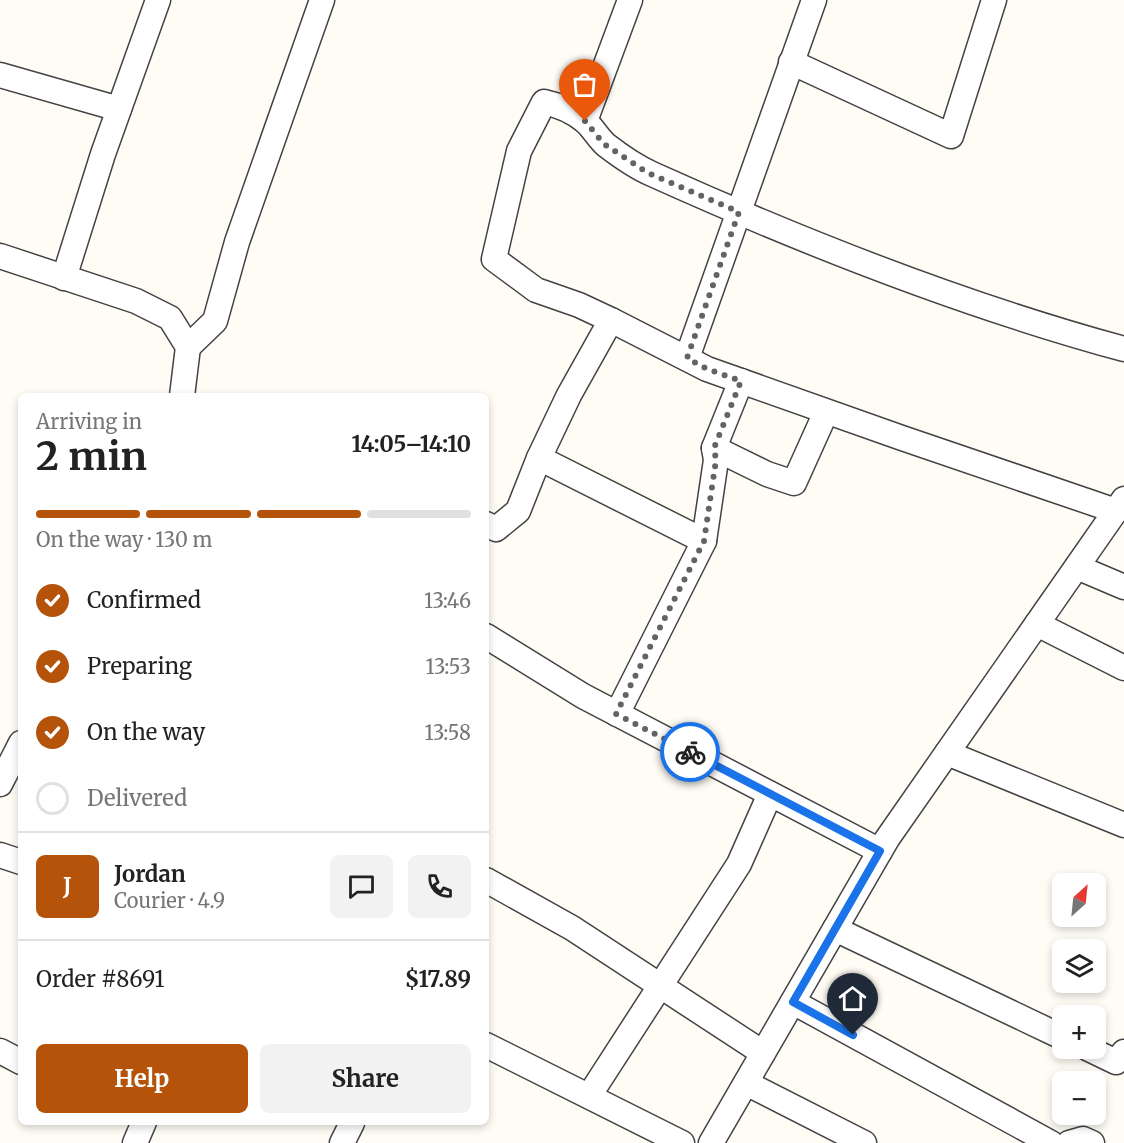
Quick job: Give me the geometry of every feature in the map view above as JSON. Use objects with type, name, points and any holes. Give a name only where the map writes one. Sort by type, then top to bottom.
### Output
[{"type":"street","points":[[64,278],[103,154],[158,0]]},
{"type":"street","points":[[188,347],[215,321],[237,242],[322,0]]},
{"type":"street","points":[[585,121],[630,0]]},
{"type":"street","points":[[687,358],[814,0]]},
{"type":"street","points":[[791,62],[951,136],[994,0]]},
{"type":"street","points":[[0,75],[119,109]]},
{"type":"street","points":[[711,1143],[880,851],[1120,505],[826,412],[707,369],[579,305],[536,290],[494,260],[519,151],[544,102],[558,105],[585,121],[604,144],[648,173],[787,233],[1067,333],[1124,349]]},
{"type":"street","points":[[0,256],[136,301],[170,318],[188,347],[185,393]]},
{"type":"street","points":[[489,526],[496,529],[518,511],[539,458],[569,395],[611,320]]},
{"type":"street","points":[[616,714],[704,541],[716,460],[714,448],[741,381]]},
{"type":"street","points":[[714,448],[767,474],[794,483],[826,412]]},
{"type":"street","points":[[539,458],[704,541]]},
{"type":"street","points":[[1077,567],[1124,587]]},
{"type":"street","points":[[1037,624],[1124,668]]},
{"type":"street","points":[[489,638],[616,714],[880,851]]},
{"type":"street","points":[[0,784],[18,749]]},
{"type":"street","points":[[947,753],[1124,825]]},
{"type":"street","points":[[589,1096],[662,987],[739,864],[770,794]]},
{"type":"street","points":[[0,855],[18,861]]},
{"type":"street","points":[[489,882],[572,928],[763,1053]]},
{"type":"street","points":[[835,930],[1052,1031]]},
{"type":"street","points":[[793,1002],[1052,1143]]},
{"type":"street","points":[[489,1046],[682,1143]]},
{"type":"street","points":[[0,1051],[18,1060]]},
{"type":"street","points":[[1106,1057],[1116,1062],[1124,1052]]},
{"type":"street","points":[[746,1083],[860,1142]]},
{"type":"street","points":[[135,1143],[143,1125]]},
{"type":"street","points":[[1070,1143],[1083,1139],[1092,1143]]},
{"type":"way so far","points":[[585,121],[604,144],[648,173],[739,212],[687,358],[707,369],[741,381],[714,448],[716,460],[704,541],[616,714],[690,752]]},
{"type":"route","points":[[690,752],[880,851],[793,1002],[853,1035]]}]
